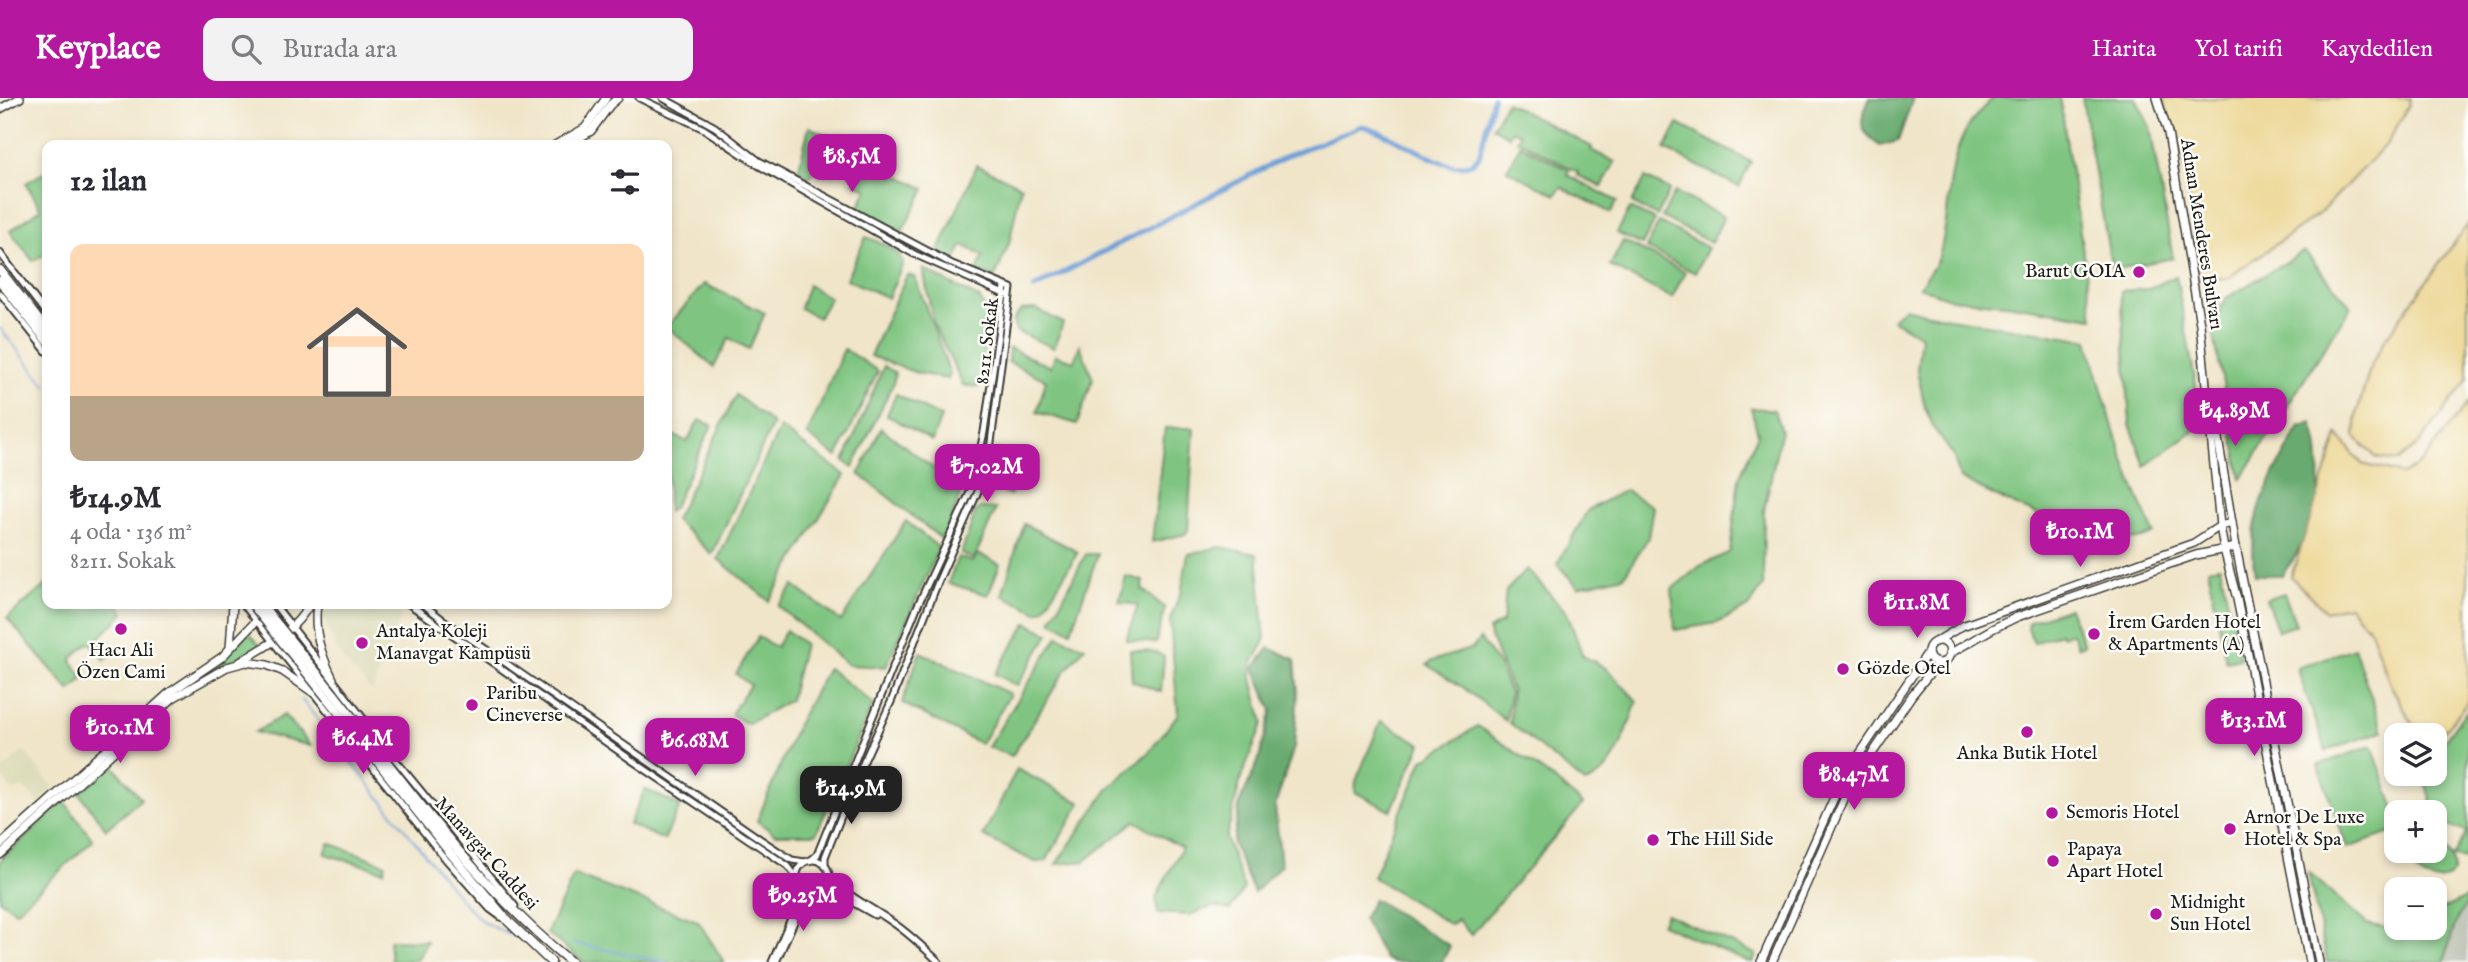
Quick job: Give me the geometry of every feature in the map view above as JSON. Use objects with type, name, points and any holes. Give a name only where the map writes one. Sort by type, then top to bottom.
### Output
[{"type":"highway","points":[[0,270],[3,285],[42,335]]},
{"type":"highway","points":[[3,285],[42,326]]},
{"type":"highway","points":[[256,609],[330,696]]},
{"type":"highway","points":[[265,609],[330,696]]},
{"type":"highway","name":"Manavgat Caddesi","points":[[330,696],[451,854],[508,921],[551,962]]},
{"type":"highway","name":"Manavgat Caddesi","points":[[330,696],[498,897],[571,962]]},
{"type":"main road","points":[[0,109],[20,98]]},
{"type":"main road","points":[[564,140],[585,128],[606,98]]},
{"type":"main road","points":[[576,140],[591,131],[618,98]]},
{"type":"main road","name":"Adnan Menderes Bulvarı","points":[[2157,98],[2168,133],[2236,547]]},
{"type":"main road","name":"Adnan Menderes Bulvarı","points":[[2207,377],[2224,549]]},
{"type":"main road","points":[[1761,962],[1841,782],[1928,652],[1930,645],[1962,626],[2194,543],[2220,526],[2232,523]]},
{"type":"main road","points":[[1772,962],[1849,788],[1912,695],[1938,663],[1946,660],[1949,654],[2017,617],[2196,555],[2236,547],[2319,962]]},
{"type":"main road","points":[[2224,549],[2237,599],[2309,962]]},
{"type":"main road","points":[[230,649],[233,609]]},
{"type":"main road","points":[[0,845],[169,693],[230,649],[268,609]]},
{"type":"main road","points":[[237,664],[293,627],[306,609]]},
{"type":"main road","points":[[317,609],[319,650],[332,679]]},
{"type":"main road","points":[[1937,641],[1947,645],[1949,654]]},
{"type":"main road","points":[[1928,652],[1932,661],[1938,663]]},
{"type":"main road","points":[[0,855],[173,698],[227,667],[246,662],[267,665],[282,671],[315,694]]},
{"type":"street","points":[[639,98],[704,129],[758,165],[914,254],[1007,296],[972,488],[917,607],[817,855],[800,867],[797,878]]},
{"type":"street","name":"8211. Sokak","points":[[663,98],[715,127],[759,161],[952,264],[1006,287],[990,450],[979,489],[891,702],[855,781],[825,857],[825,866]]},
{"type":"street","points":[[0,253],[42,308]]},
{"type":"street","points":[[3,285],[42,344]]},
{"type":"street","points":[[247,609],[442,855],[490,909],[508,921]]},
{"type":"street","points":[[277,609],[526,923]]},
{"type":"street","points":[[416,609],[630,759],[789,866],[800,886],[799,900],[774,962]]},
{"type":"street","points":[[430,609],[792,860],[818,862],[825,866],[827,884],[803,902],[774,962]]},
{"type":"street","points":[[828,877],[839,888],[905,931],[939,962]]},
{"type":"street","points":[[800,886],[814,892]]},
{"type":"street","points":[[821,889],[836,893],[905,931]]},
{"type":"shaded area","name":"Antalya Koleji Manavgat Kampüsü","points":[[324,609],[400,609],[401,618],[372,691],[337,650]]},
{"type":"shaded area","points":[[24,751],[53,787],[39,803],[23,787],[13,791],[0,775],[0,772]]},
{"type":"shaded area","points":[[2468,902],[2468,962],[2444,962],[2455,924]]},
{"type":"green space","points":[[1870,98],[1913,98],[1898,141],[1880,146],[1867,135],[1862,120]]},
{"type":"green space","points":[[1994,98],[2060,98],[2093,318],[2006,304],[1952,299],[1919,287],[1940,254],[1953,168],[1965,132],[1977,114]]},
{"type":"green space","points":[[2082,98],[2136,98],[2150,127],[2173,258],[2112,270]]},
{"type":"green space","points":[[1506,102],[1615,162],[1602,187],[1517,140],[1520,134],[1512,130],[1509,136],[1493,127]]},
{"type":"green space","points":[[1678,124],[1751,162],[1739,187],[1665,149]]},
{"type":"green space","points":[[809,127],[859,150],[850,168],[819,165],[810,177],[798,171]]},
{"type":"green space","points":[[1520,145],[1569,170],[1567,175],[1617,201],[1611,213],[1561,187],[1556,195],[1507,170]]},
{"type":"green space","points":[[864,158],[925,189],[902,232],[858,209],[867,189],[854,183]]},
{"type":"green space","points":[[977,165],[1021,186],[1009,244],[995,277],[977,272],[983,256],[963,245],[954,261],[938,252]]},
{"type":"green space","points":[[42,174],[42,256],[33,261],[10,231],[41,209],[26,183]]},
{"type":"green space","points":[[1645,178],[1670,190],[1657,216],[1632,203]]},
{"type":"green space","points":[[1675,192],[1724,217],[1711,243],[1662,217]]},
{"type":"green space","points":[[1630,208],[1655,220],[1642,245],[1617,233]]},
{"type":"green space","points":[[1659,222],[1708,248],[1695,273],[1646,248]]},
{"type":"green space","points":[[866,237],[893,249],[903,263],[888,298],[846,279]]},
{"type":"green space","points":[[1623,241],[1685,272],[1672,298],[1610,266]]},
{"type":"green space","points":[[2304,251],[2351,306],[2241,479],[2212,325],[2225,299]]},
{"type":"green space","points":[[923,269],[980,299],[989,319],[979,387],[963,385],[934,325]]},
{"type":"green space","points":[[907,275],[915,277],[950,374],[948,379],[917,373],[870,356]]},
{"type":"green space","points":[[2176,276],[2203,424],[2145,466],[2130,424],[2121,291],[2149,289]]},
{"type":"green space","points":[[704,284],[765,313],[749,349],[729,338],[714,367],[672,331],[672,321]]},
{"type":"green space","points":[[808,285],[830,298],[818,318],[800,308]]},
{"type":"green space","points":[[1904,308],[1943,317],[2088,340],[2125,462],[2154,533],[2143,538],[2117,538],[2077,522],[2039,515],[1960,478],[1953,455],[1935,430],[1925,408],[1917,370],[1921,336],[1892,319]]},
{"type":"green space","points":[[1036,309],[1063,323],[1054,348],[1016,331],[1013,321],[1021,310]]},
{"type":"green space","points":[[1080,345],[1093,379],[1077,424],[1037,412],[1046,380],[1008,362],[1009,348],[1051,367],[1055,355],[1074,361]]},
{"type":"green space","points":[[844,349],[878,371],[837,457],[807,435]]},
{"type":"green space","points":[[884,366],[895,373],[893,384],[853,467],[844,461]]},
{"type":"green space","points":[[896,394],[941,417],[932,441],[887,415]]},
{"type":"green space","points":[[736,395],[773,424],[712,554],[675,520]]},
{"type":"green space","points":[[1751,408],[1774,410],[1781,431],[1764,510],[1763,586],[1749,607],[1717,623],[1675,630],[1672,589],[1700,566],[1730,552],[1739,478],[1758,434]]},
{"type":"green space","points":[[699,420],[712,425],[672,509],[672,434],[687,442]]},
{"type":"green space","points":[[2312,423],[2318,447],[2319,475],[2317,504],[2311,527],[2282,575],[2255,575],[2254,533],[2264,497],[2300,426]]},
{"type":"green space","points":[[780,428],[845,475],[769,601],[718,559]]},
{"type":"green space","points":[[881,428],[962,490],[943,540],[859,474]]},
{"type":"green space","points":[[1165,428],[1194,428],[1188,530],[1186,534],[1152,542]]},
{"type":"green space","points":[[997,449],[1026,466],[1010,495],[996,487],[992,474]]},
{"type":"green space","points":[[1625,490],[1653,507],[1648,538],[1624,576],[1578,587],[1557,564],[1588,510]]},
{"type":"green space","points":[[981,508],[996,509],[974,559],[961,554],[976,511]]},
{"type":"green space","points":[[906,521],[939,548],[886,667],[848,665],[778,606],[794,586],[841,621]]},
{"type":"green space","points":[[1024,524],[1078,552],[1044,609],[1037,612],[1002,595]]},
{"type":"green space","points":[[1220,547],[1257,554],[1265,641],[1252,664],[1251,675],[1263,723],[1242,775],[1226,838],[1244,888],[1230,910],[1214,906],[1189,915],[1158,913],[1156,897],[1182,848],[1135,821],[1085,861],[1056,864],[1109,788],[1149,752],[1178,714],[1170,620],[1181,592],[1188,554]]},
{"type":"green space","points":[[978,554],[1000,564],[988,595],[948,583],[958,557],[973,562]]},
{"type":"green space","points":[[1086,554],[1098,554],[1071,631],[1051,621]]},
{"type":"green space","points":[[2220,566],[2240,658],[2226,661],[2208,568]]},
{"type":"green space","points":[[1527,569],[1567,613],[1583,656],[1606,668],[1637,701],[1619,749],[1605,770],[1585,783],[1510,723],[1512,691],[1488,630],[1503,622],[1506,591]]},
{"type":"green space","points":[[1126,576],[1143,581],[1142,589],[1165,608],[1156,643],[1126,640],[1138,605],[1119,602]]},
{"type":"green space","points":[[42,588],[42,609],[121,609],[124,613],[99,638],[112,654],[105,660],[92,644],[88,643],[72,658],[84,678],[70,691],[7,618]]},
{"type":"green space","points":[[2284,593],[2296,625],[2278,631],[2266,599]]},
{"type":"green space","points":[[2069,608],[2084,645],[2078,647],[2072,633],[2062,636],[2060,633],[2034,643],[2028,629],[2029,622]]},
{"type":"green space","points":[[1027,623],[1049,634],[1017,686],[995,674]]},
{"type":"green space","points":[[786,630],[804,644],[790,700],[748,724],[731,714],[750,685],[736,674],[758,637],[776,647]]},
{"type":"green space","points":[[249,633],[262,647],[198,678],[198,677]]},
{"type":"green space","points":[[1058,636],[1085,647],[1065,671],[1012,756],[988,747]]},
{"type":"green space","points":[[1480,639],[1498,664],[1510,693],[1506,721],[1464,688],[1427,665],[1473,648]]},
{"type":"green space","points":[[1269,648],[1295,659],[1298,693],[1294,747],[1275,806],[1281,865],[1254,893],[1233,844],[1240,802],[1258,762],[1272,710],[1254,668]]},
{"type":"green space","points":[[2354,648],[2383,731],[2326,751],[2297,668]]},
{"type":"green space","points":[[1130,650],[1156,652],[1164,657],[1161,692],[1132,681]]},
{"type":"green space","points":[[920,652],[1010,694],[981,744],[902,703]]},
{"type":"green space","points":[[828,668],[873,704],[816,834],[775,834],[757,821],[798,723]]},
{"type":"green space","points":[[2468,710],[2468,859],[2453,857],[2467,832],[2447,826],[2447,800],[2430,800],[2427,786],[2447,786],[2447,738]]},
{"type":"green space","points":[[284,715],[311,746],[255,732]]},
{"type":"green space","points":[[1381,721],[1421,744],[1391,811],[1355,792],[1356,781]]},
{"type":"green space","points":[[1478,726],[1544,772],[1583,804],[1471,935],[1457,919],[1451,925],[1373,877],[1423,760]]},
{"type":"green space","points":[[2372,746],[2384,786],[2387,786],[2392,800],[2384,800],[2384,835],[2347,848],[2318,765]]},
{"type":"green space","points":[[111,763],[141,799],[106,829],[79,793]]},
{"type":"green space","points":[[1017,769],[1081,803],[1046,861],[1035,862],[983,836]]},
{"type":"green space","points":[[645,789],[680,806],[664,840],[629,824]]},
{"type":"green space","points":[[64,801],[93,840],[16,911],[0,900],[0,861]]},
{"type":"green space","points":[[329,843],[386,864],[384,871],[325,854]]},
{"type":"green space","points":[[2447,851],[2454,868],[2447,877],[2423,877],[2410,863],[2447,863]]},
{"type":"green space","points":[[2308,872],[2367,924],[2384,928],[2384,940],[2447,940],[2447,907],[2468,897],[2468,902],[2455,924],[2444,962],[2327,962]]},
{"type":"green space","points":[[574,875],[698,921],[724,962],[583,962],[547,933]]},
{"type":"green space","points":[[1374,899],[1450,946],[1442,962],[1392,962],[1385,959],[1363,919]]},
{"type":"green space","points":[[1666,914],[1756,954],[1753,962],[1661,924]]},
{"type":"green space","points":[[389,940],[427,941],[417,960],[391,962]]},
{"type":"sand","points":[[2163,98],[2410,98],[2409,105],[2388,142],[2320,213],[2228,278],[2200,280],[2184,162]]},
{"type":"sand","points":[[2468,224],[2468,379],[2421,441],[2399,461],[2377,458],[2355,437],[2357,413],[2371,365],[2385,339]]},
{"type":"sand","points":[[2468,403],[2468,702],[2447,727],[2447,723],[2412,723],[2390,684],[2370,630],[2349,606],[2325,611],[2291,577],[2338,435],[2362,464],[2403,474],[2422,462]]},
{"type":"waterway","points":[[1034,288],[1289,155],[1362,126],[1374,129],[1449,165],[1470,164],[1479,157],[1493,98]]},
{"type":"waterway","points":[[0,328],[42,381]]},
{"type":"waterway","points":[[302,700],[462,901],[483,922],[510,935]]},
{"type":"waterway","points":[[573,943],[666,962]]},
{"type":"place","name":"Barut GOIA","points":[[2139,272]]},
{"type":"place","name":"Hacı Ali Özen Cami","points":[[121,629]]},
{"type":"place","name":"İrem Garden Hotel & Apartments (A)","points":[[2094,634]]},
{"type":"place","name":"Antalya Koleji Manavgat Kampüsü","points":[[362,643]]},
{"type":"place","name":"Gözde Otel","points":[[1843,669]]},
{"type":"place","name":"Paribu Cineverse","points":[[472,705]]},
{"type":"place","name":"Anka Butik Hotel","points":[[2027,732]]},
{"type":"place","name":"Semoris Hotel","points":[[2052,813]]},
{"type":"place","name":"Arnor De Luxe Hotel & Spa","points":[[2230,829]]},
{"type":"place","name":"The Hill Side","points":[[1653,840]]},
{"type":"place","name":"Papaya Apart Hotel","points":[[2053,861]]},
{"type":"place","name":"Midnight Sun Hotel","points":[[2156,914]]}]
